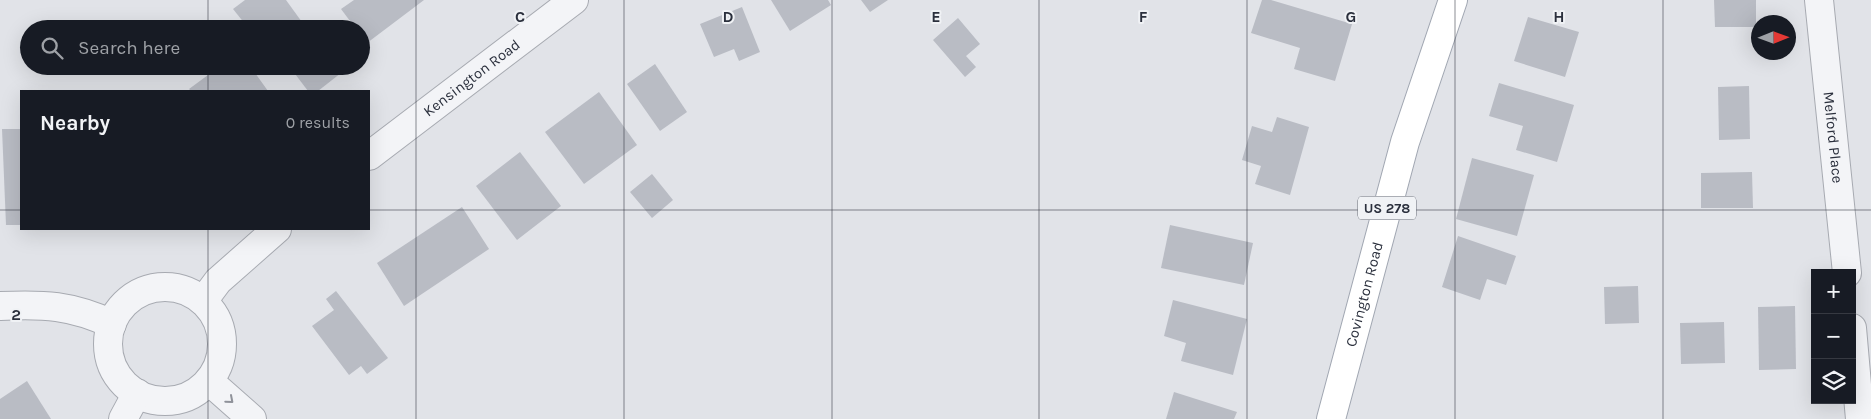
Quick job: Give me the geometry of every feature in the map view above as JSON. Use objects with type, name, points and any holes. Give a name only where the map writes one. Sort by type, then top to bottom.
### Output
[{"type":"main road","name":"Covington Road","points":[[1331,419],[1405,142],[1453,0]]},
{"type":"street","name":"Kensington Road","points":[[370,155],[574,0]]},
{"type":"street","name":"Melford Place","points":[[1819,0],[1847,269]]},
{"type":"street","points":[[203,301],[218,282],[276,230]]},
{"type":"street","points":[[170,286],[188,291],[203,301],[215,314],[221,331],[222,348],[218,366],[209,381],[194,394],[175,400],[155,400],[137,394],[124,384],[115,371],[109,356],[108,339],[112,324],[121,308],[135,295],[151,288],[170,286]]},
{"type":"street","points":[[0,306],[43,304],[89,314],[112,324]]},
{"type":"street","points":[[1855,359],[1860,419]]},
{"type":"street","points":[[209,381],[252,419]]},
{"type":"street","points":[[123,419],[137,394]]},
{"type":"building","points":[[245,0],[286,0],[300,20],[242,20],[233,9]]},
{"type":"building","points":[[354,0],[424,0],[370,41],[370,20],[349,20],[341,9]]},
{"type":"building","points":[[771,0],[828,0],[831,5],[790,31]]},
{"type":"building","points":[[861,0],[888,0],[870,12]]},
{"type":"building","points":[[1262,0],[1271,0],[1352,24],[1335,81],[1294,69],[1300,48],[1251,33]]},
{"type":"building","points":[[1714,0],[1756,0],[1756,15],[1751,15],[1751,27],[1715,27]]},
{"type":"building","points":[[742,7],[760,52],[739,61],[734,49],[714,57],[700,24]]},
{"type":"building","points":[[1528,17],[1579,32],[1565,77],[1514,61]]},
{"type":"building","points":[[958,18],[980,44],[966,56],[976,67],[965,77],[933,40]]},
{"type":"building","points":[[655,64],[687,112],[660,131],[627,84]]},
{"type":"building","points":[[208,75],[256,75],[267,90],[190,90]]},
{"type":"building","points":[[296,75],[338,75],[319,90],[307,90]]},
{"type":"building","points":[[1499,83],[1574,105],[1557,162],[1516,150],[1523,126],[1489,116]]},
{"type":"building","points":[[1749,86],[1750,139],[1719,140],[1718,87]]},
{"type":"building","points":[[599,92],[637,145],[584,184],[545,132]]},
{"type":"building","points":[[1277,117],[1309,127],[1290,195],[1255,184],[1261,166],[1242,160],[1252,126],[1272,132]]},
{"type":"building","points":[[2,129],[20,129],[20,225],[6,225]]},
{"type":"building","points":[[520,152],[561,206],[517,240],[476,186]]},
{"type":"building","points":[[1472,158],[1534,175],[1517,236],[1456,219]]},
{"type":"building","points":[[1752,172],[1753,208],[1701,208],[1701,173]]},
{"type":"building","points":[[652,174],[673,200],[652,218],[630,192]]},
{"type":"building","points":[[462,207],[489,249],[404,306],[377,263]]},
{"type":"building","points":[[1170,225],[1253,243],[1244,285],[1161,268]]},
{"type":"building","points":[[1458,236],[1516,256],[1506,285],[1487,279],[1480,300],[1442,287]]},
{"type":"building","points":[[1638,286],[1639,323],[1605,324],[1604,287]]},
{"type":"building","points":[[336,291],[388,358],[367,374],[361,366],[349,375],[312,326],[334,310],[326,299]]},
{"type":"building","points":[[1173,300],[1247,319],[1233,375],[1181,361],[1186,343],[1164,336]]},
{"type":"building","points":[[1795,306],[1796,369],[1759,370],[1758,307]]},
{"type":"building","points":[[1724,322],[1725,363],[1681,364],[1680,323]]},
{"type":"building","points":[[27,381],[51,419],[0,419],[0,399]]},
{"type":"building","points":[[1174,392],[1237,412],[1234,419],[1166,419]]}]
